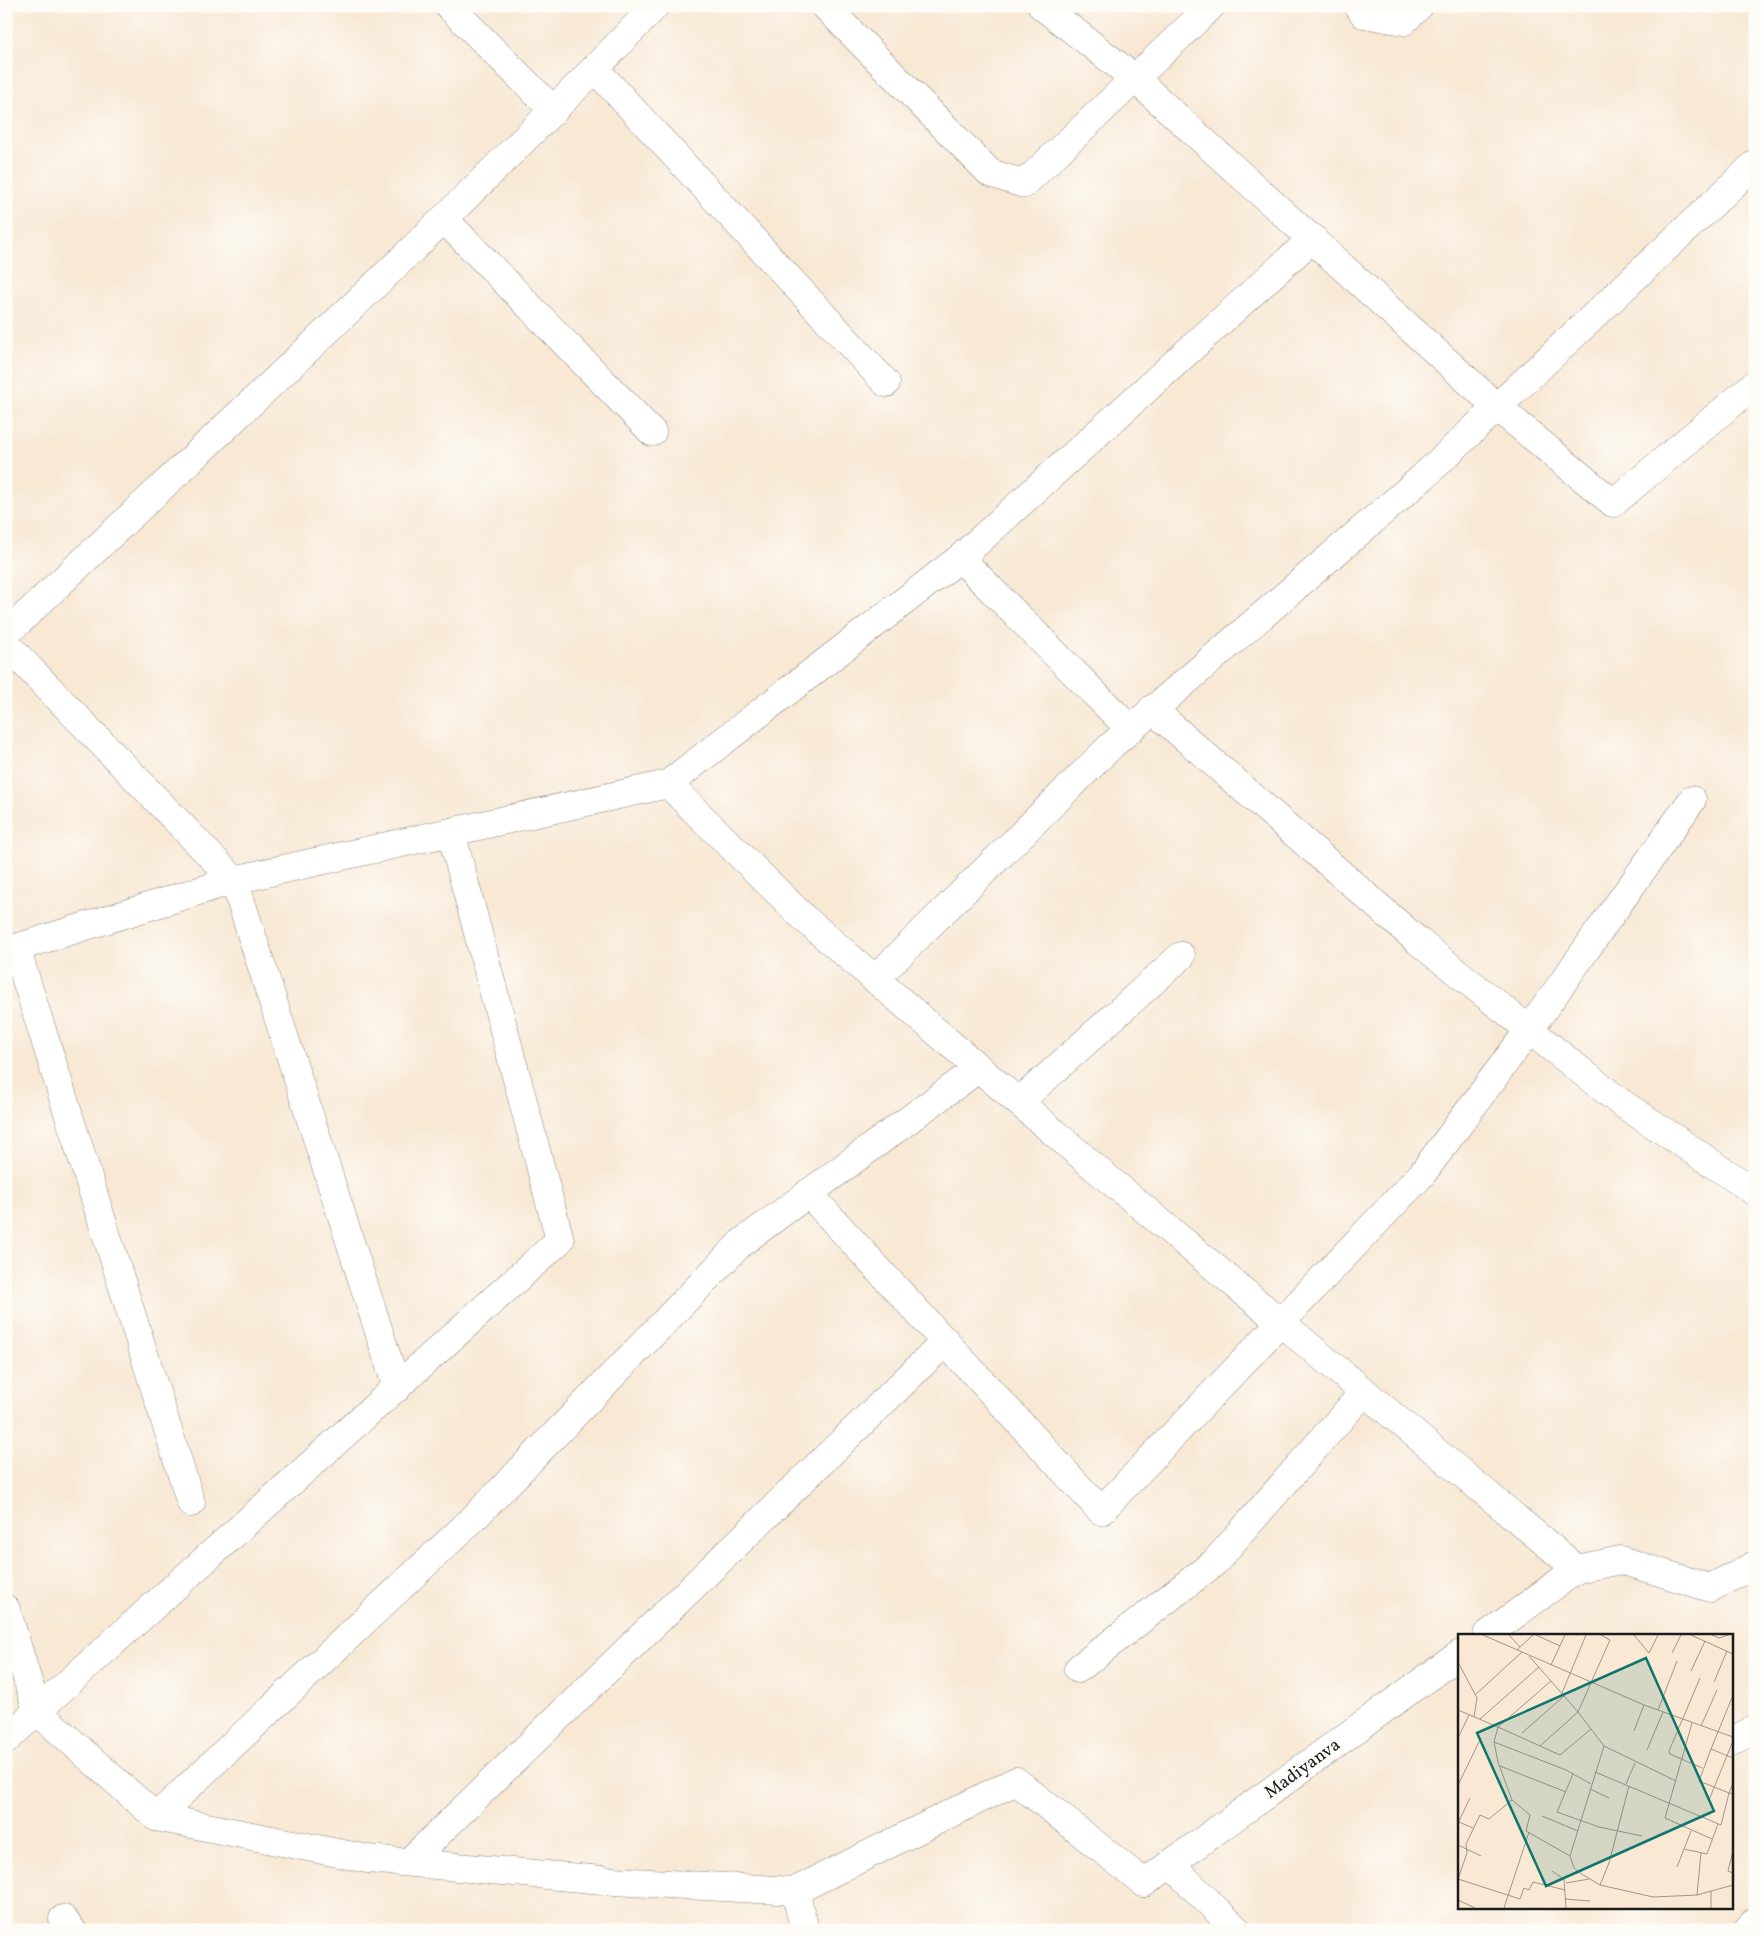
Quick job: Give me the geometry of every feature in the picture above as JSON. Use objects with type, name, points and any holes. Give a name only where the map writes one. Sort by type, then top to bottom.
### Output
[{"type":"street","points":[[450,6],[554,112]]},
{"type":"street","points":[[6,634],[444,219],[554,112],[655,6]]},
{"type":"street","points":[[825,6],[990,172],[1024,184],[1211,6]]},
{"type":"street","points":[[1042,6],[1134,78],[1313,238],[1497,407],[1613,503],[1755,384]]},
{"type":"street","points":[[1358,6],[1364,14],[1404,21],[1419,6]]},
{"type":"street","points":[[595,69],[886,383]]},
{"type":"street","points":[[874,979],[1130,729],[1423,477],[1755,164]]},
{"type":"street","points":[[444,219],[652,432]]},
{"type":"street","points":[[191,1503],[11,949],[234,880],[668,784],[960,558],[1313,238]]},
{"type":"street","points":[[960,558],[1130,729]]},
{"type":"street","points":[[6,644],[234,880],[397,1388]]},
{"type":"street","points":[[1152,710],[1419,942],[1529,1030],[1620,1102],[1755,1192]]},
{"type":"street","points":[[668,784],[805,919],[874,979],[1577,1569]]},
{"type":"street","points":[[808,1193],[1101,1511],[1422,1174],[1529,1030],[1692,800]]},
{"type":"street","points":[[6,1740],[560,1240],[451,832]]},
{"type":"street","points":[[1019,1102],[1181,956]]},
{"type":"street","points":[[156,1817],[474,1518],[741,1243],[979,1068]]},
{"type":"street","points":[[409,1862],[946,1341]]},
{"type":"street","points":[[1078,1669],[1215,1562],[1364,1392]]},
{"type":"street","points":[[1488,1634],[1577,1569],[1621,1560],[1710,1588],[1755,1565]]},
{"type":"street","points":[[6,1609],[37,1711],[156,1817],[368,1859],[614,1881],[795,1891],[805,1930]]},
{"type":"street","name":"Madiyanva","points":[[795,1891],[1016,1781],[1144,1883],[1458,1655]]},
{"type":"street","points":[[1734,1739],[1755,1729]]},
{"type":"street","points":[[1170,1864],[1237,1930]]},
{"type":"street","points":[[1748,1930],[1755,1922]]}]
